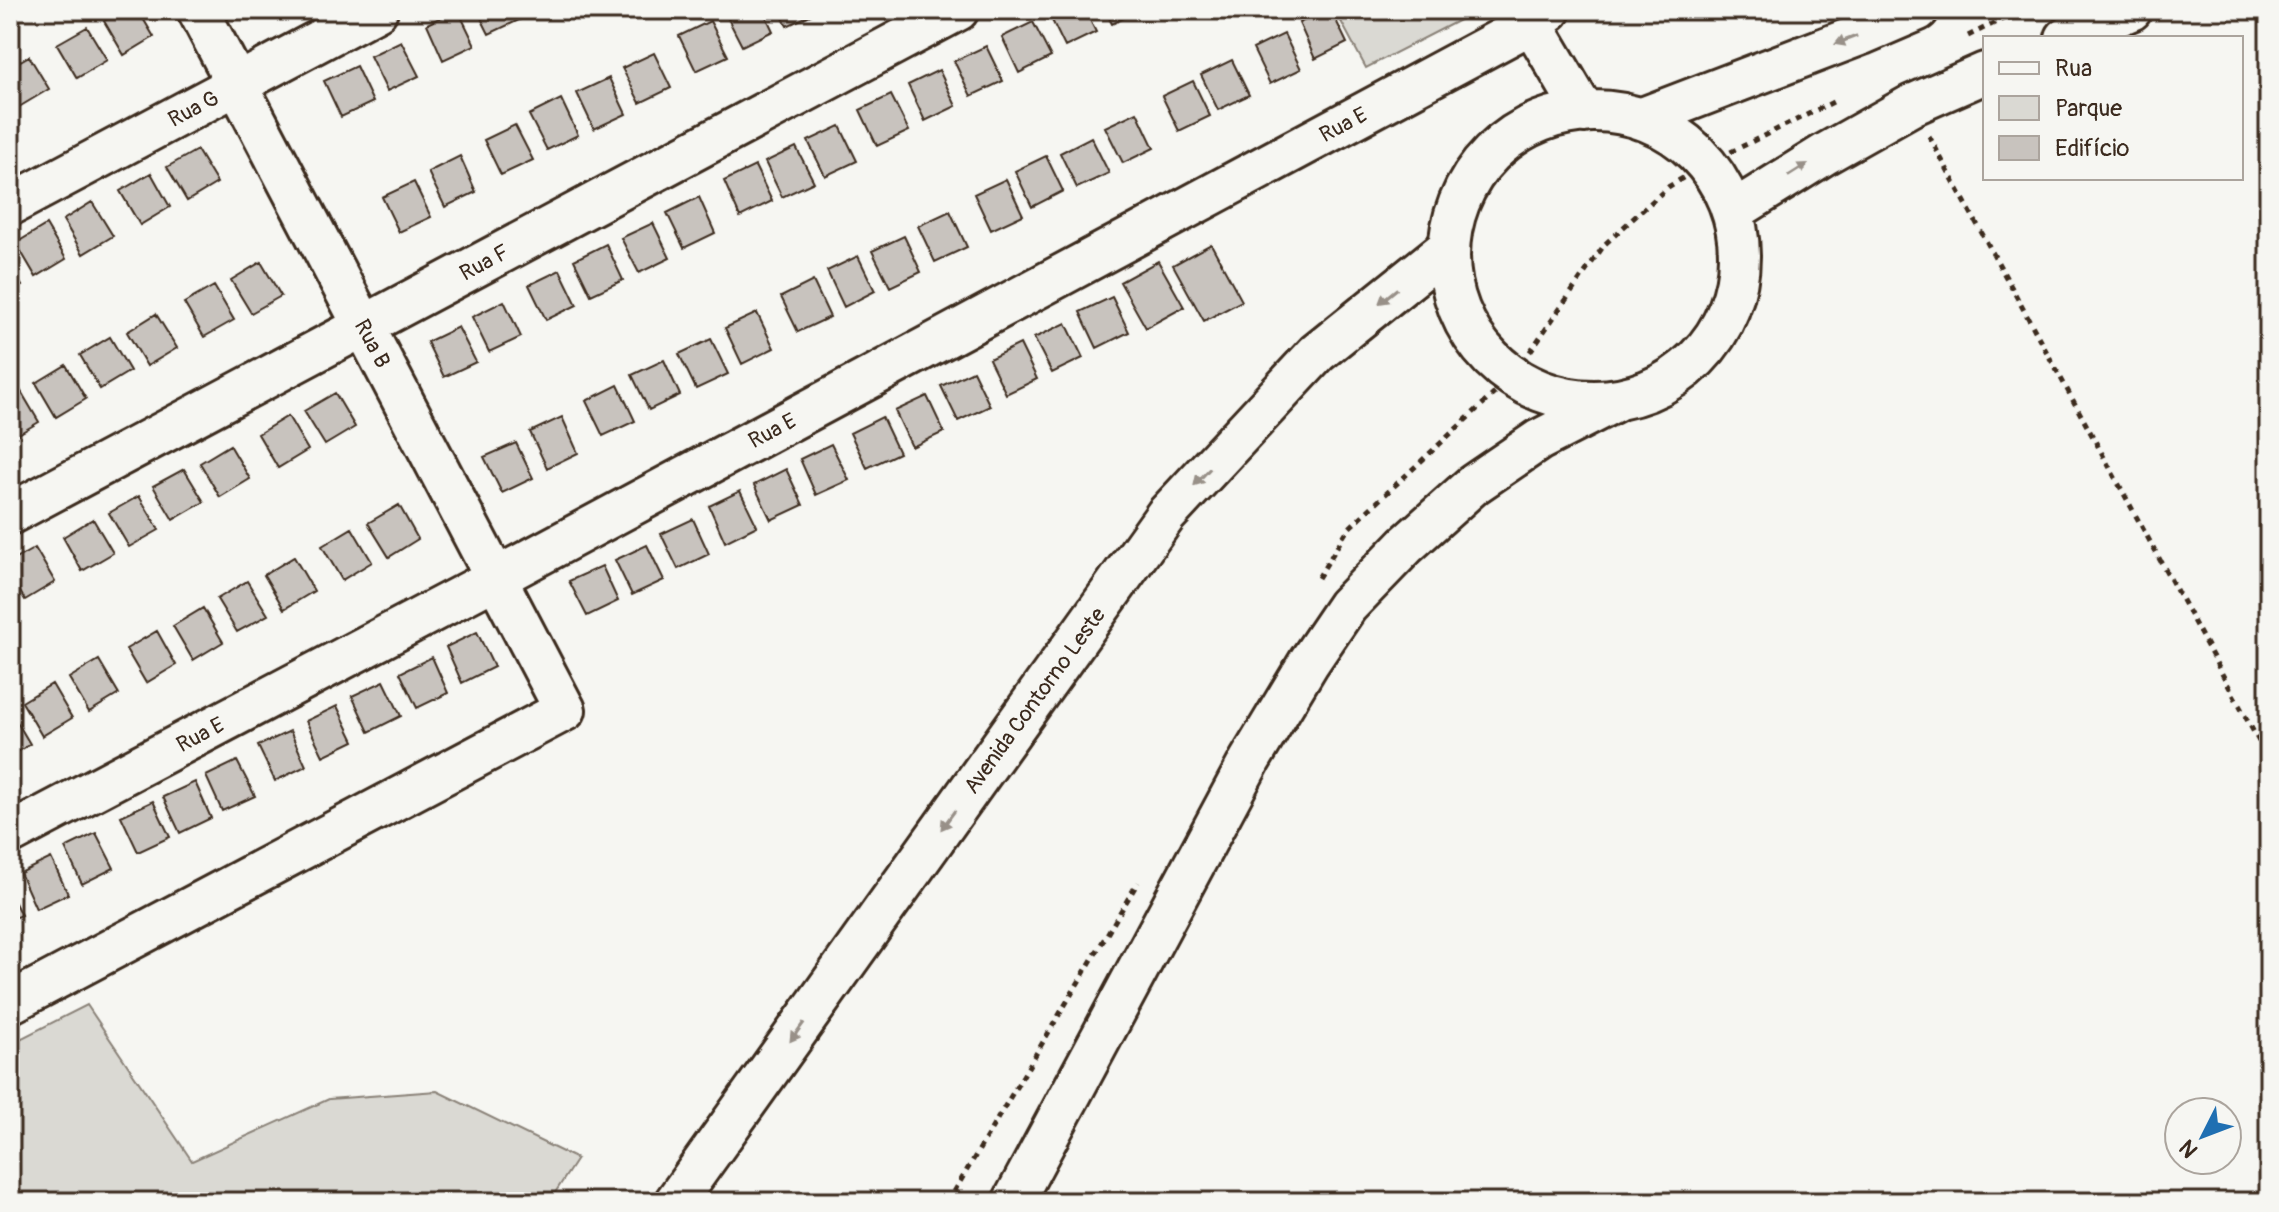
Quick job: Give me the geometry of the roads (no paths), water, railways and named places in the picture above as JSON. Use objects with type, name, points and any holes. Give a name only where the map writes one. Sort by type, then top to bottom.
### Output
[{"type":"street","name":"Rua B","points":[[10,1003],[565,710],[198,10]]},
{"type":"street","name":"Rua G","points":[[10,205],[377,10]]},
{"type":"street","name":"Rua F","points":[[10,514],[958,10]]},
{"type":"street","points":[[1640,119],[1918,10]]},
{"type":"street","points":[[2071,36],[2131,10]]},
{"type":"street","points":[[1535,14],[1584,112]]},
{"type":"street","name":"Rua E","points":[[10,834],[496,578],[1535,14]]},
{"type":"street","points":[[1732,212],[1912,105],[1983,74]]},
{"type":"street","points":[[1013,1202],[1250,760],[1347,606],[1406,545],[1473,485],[1539,440],[1617,400],[1657,388],[1691,365],[1719,333],[1735,295],[1739,253],[1726,195],[1706,164],[1687,145],[1665,130],[1640,119],[1612,113],[1584,112],[1557,116],[1529,127],[1503,143],[1482,164],[1465,189],[1449,247],[1452,285],[1464,320],[1485,352],[1513,376],[1545,393],[1581,401],[1617,400]]},
{"type":"street","name":"Avenida Contorno Leste","points":[[675,1202],[1166,515],[1317,353],[1449,247]]}]
